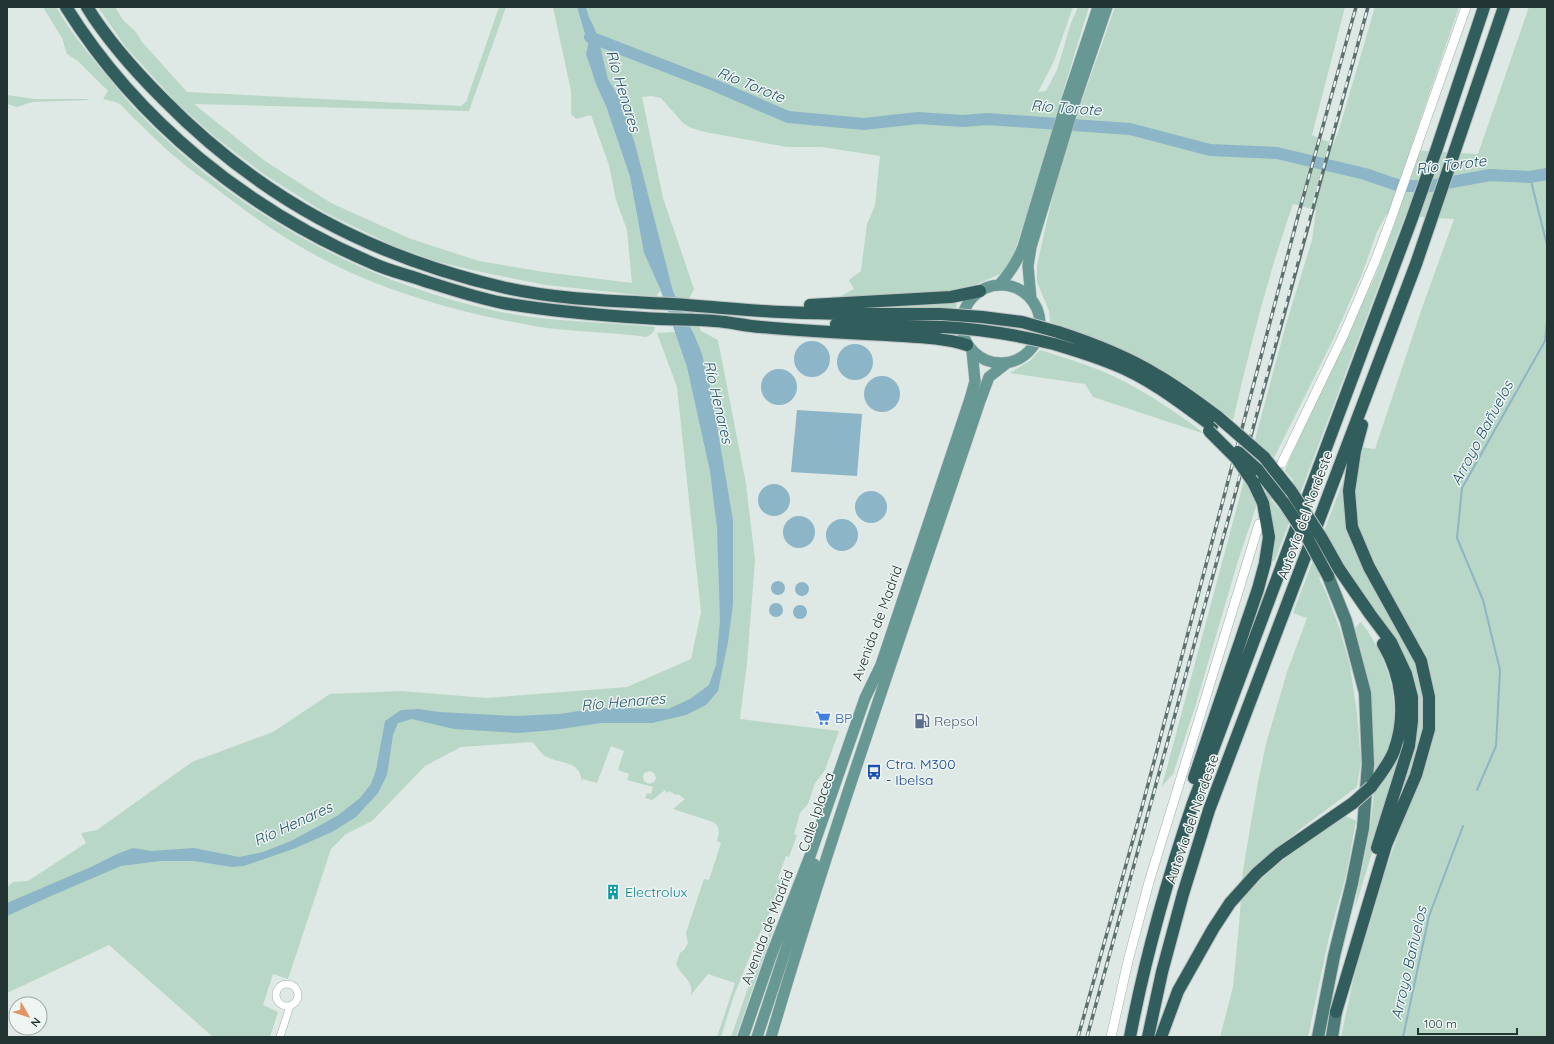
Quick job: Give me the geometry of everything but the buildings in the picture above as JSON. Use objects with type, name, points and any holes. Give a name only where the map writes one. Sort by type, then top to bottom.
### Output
[{"type":"highway","points":[[66,7],[78,27],[102,59],[134,97],[175,138],[216,172],[272,212],[320,239],[374,264],[443,287],[501,302],[551,310],[645,318],[718,322],[943,327],[979,329],[1017,335],[1054,344],[1114,364],[1148,382],[1264,457],[1291,491],[1321,537],[1339,569],[1391,642],[1406,674],[1412,697],[1412,721],[1409,746],[1365,888],[1336,1012],[1332,1037]]},
{"type":"highway","points":[[87,7],[115,46],[148,84],[187,124],[227,159],[284,199],[328,225],[381,250],[448,272],[506,288],[554,296],[763,311],[940,314],[1015,321],[1058,332],[1103,348],[1156,374],[1187,394],[1213,425],[1253,482],[1263,503],[1269,537],[1265,563],[1258,589],[1175,835],[1169,876]]},
{"type":"highway","name":"Autovía del Nordeste","points":[[1130,1037],[1139,991],[1169,876],[1195,796],[1411,221],[1484,7]]},
{"type":"highway","name":"Autovía del Nordeste","points":[[1148,1037],[1162,972],[1182,894],[1209,810],[1416,264],[1504,7]]},
{"type":"highway","points":[[1336,1012],[1386,845],[1416,775],[1429,729],[1429,697],[1421,661],[1369,567],[1352,527],[1349,491],[1360,430],[1402,319],[1416,264]]},
{"type":"highway","points":[[727,308],[825,305],[951,297],[980,291]]},
{"type":"highway","points":[[718,322],[759,327],[953,341],[970,348]]},
{"type":"highway","points":[[1213,425],[1257,469],[1284,502],[1308,539],[1328,576],[1346,621],[1365,693],[1368,764],[1363,828],[1318,1037]]},
{"type":"highway","points":[[1161,1037],[1178,991],[1213,929],[1230,903],[1257,873],[1279,854],[1353,803],[1371,787],[1383,770],[1394,750],[1402,717],[1401,695],[1397,677],[1384,646],[1352,598],[1339,569]]},
{"type":"main road","points":[[999,285],[1016,263],[1048,176],[1098,7]]},
{"type":"main road","points":[[1072,98],[1107,7]]},
{"type":"main road","points":[[1032,299],[1020,290],[1011,286],[999,285],[988,287],[980,291],[970,301],[964,311],[962,327],[970,348],[985,360],[999,364],[1007,363],[1019,360],[1029,352],[1039,336],[1040,323],[1038,310],[1032,299],[1028,266],[1048,176]]},
{"type":"main road","name":"Avenida de Madrid","points":[[743,1037],[771,956],[810,856],[865,698],[881,665],[970,399],[975,381],[970,348]]},
{"type":"main road","name":"Avenida de Madrid","points":[[771,1037],[797,948],[871,722],[980,401],[989,378],[1007,363]]},
{"type":"main road","name":"Calle Iplacea","points":[[757,1037],[881,665]]},
{"type":"main road","points":[[771,956],[793,878]]},
{"type":"main road","points":[[766,1037],[797,948]]},
{"type":"street","points":[[1282,463],[1344,334],[1391,219],[1466,7]]},
{"type":"street","points":[[1111,1037],[1128,961],[1149,882],[1259,524]]},
{"type":"street","points":[[280,1037],[290,1006]]},
{"type":"green space","points":[[43,7],[56,7],[81,44],[126,99],[174,147],[214,181],[257,211],[302,238],[348,261],[396,281],[445,298],[516,315],[555,320],[655,327],[654,330],[646,337],[540,327],[483,316],[426,301],[399,292],[345,270],[319,257],[264,224],[192,171],[156,140],[120,104],[103,99],[108,91],[78,61],[67,54],[62,38]]},
{"type":"green space","points":[[98,7],[115,7],[123,20],[136,32],[142,42],[187,92],[461,106],[466,102],[499,7],[506,7],[469,111],[194,104],[265,161],[331,203],[411,239],[479,261],[544,272],[632,283],[627,230],[616,200],[609,165],[591,115],[576,119],[571,114],[571,91],[553,7],[577,7],[588,46],[590,67],[606,106],[630,177],[644,253],[661,291],[657,294],[658,297],[546,285],[435,261],[392,245],[324,212],[265,175],[215,137],[177,103],[125,46]]},
{"type":"green space","points":[[586,7],[1073,7],[1054,61],[1038,92],[1046,91],[1057,70],[1071,23],[1078,7],[1089,7],[1062,95],[1082,100],[1115,7],[1345,7],[1312,135],[1333,144],[1338,133],[1375,7],[1459,7],[1410,150],[1478,154],[1529,7],[1547,7],[1547,1037],[1341,1037],[1356,967],[1375,900],[1424,768],[1436,726],[1435,693],[1427,660],[1411,629],[1383,587],[1360,539],[1354,498],[1360,447],[1375,449],[1421,311],[1454,219],[1405,216],[1275,560],[1270,563],[1264,491],[1278,508],[1293,480],[1285,471],[1294,449],[1376,274],[1398,215],[1386,215],[1377,232],[1362,274],[1333,340],[1274,458],[1262,447],[1248,488],[1257,504],[1238,561],[1195,707],[1173,774],[1162,786],[1285,328],[1312,240],[1316,210],[1293,204],[1275,257],[1260,311],[1233,420],[1183,383],[1151,364],[1109,345],[1050,322],[1049,311],[1037,282],[1037,265],[1064,153],[1042,169],[1014,253],[1009,265],[1002,273],[962,291],[837,298],[854,289],[849,280],[861,271],[867,224],[875,206],[880,156],[822,147],[787,147],[705,132],[691,128],[683,123],[661,98],[652,96],[642,97],[663,198],[694,289],[689,299],[701,331],[718,340],[746,484],[755,560],[747,663],[740,719],[839,731],[825,770],[815,783],[808,804],[800,813],[794,834],[797,835],[789,857],[786,856],[778,878],[784,883],[756,941],[733,998],[721,1037],[717,1037],[735,983],[708,974],[690,996],[691,987],[676,964],[680,953],[684,950],[688,943],[686,933],[704,879],[709,880],[721,843],[717,841],[719,833],[718,828],[713,822],[673,809],[685,799],[678,794],[676,795],[669,791],[667,793],[665,790],[652,800],[645,798],[647,793],[651,794],[653,787],[627,780],[629,774],[618,770],[624,751],[611,746],[597,783],[583,779],[582,782],[580,775],[573,766],[545,756],[532,742],[461,747],[425,766],[372,821],[346,834],[331,849],[288,979],[273,974],[263,1005],[278,1012],[270,1037],[213,1037],[109,945],[7,993],[7,887],[13,882],[28,881],[86,843],[81,833],[97,830],[192,762],[273,732],[330,694],[401,691],[486,698],[627,687],[691,659],[701,612],[677,387],[657,333],[693,331],[673,291],[621,100],[608,79],[599,41]],"holes":[[[650,771],[654,773],[656,778],[654,782],[649,784],[644,781],[644,773]]]},
{"type":"green space","points":[[7,95],[34,99],[89,100],[32,102],[17,107],[7,104]]},
{"type":"green space","points":[[957,299],[956,309],[841,307]]},
{"type":"green space","points":[[1040,350],[1093,367],[1123,381],[1165,406],[1205,434],[1093,397],[1085,384],[1010,373],[1031,360]]},
{"type":"green space","points":[[1348,468],[1348,518],[1423,680],[1425,735],[1390,830],[1413,683],[1405,656],[1382,621],[1359,592],[1344,565],[1319,578],[1340,630],[1350,666],[1357,713],[1361,762],[1357,787],[1307,824],[1250,870],[1252,888],[1285,858],[1346,816],[1356,821],[1346,875],[1329,937],[1308,1037],[1220,1037],[1233,987],[1243,870],[1258,782],[1266,744],[1287,672],[1307,618],[1293,613]]},
{"type":"green space","points":[[1361,622],[1380,652],[1391,686],[1394,703],[1394,720],[1391,738],[1385,755],[1393,767],[1401,751],[1407,730],[1406,743],[1355,908],[1372,816],[1374,776],[1372,709],[1368,679],[1355,628]]},
{"type":"green space","points":[[773,924],[775,925],[736,1037],[731,1037],[749,985]]},
{"type":"water","points":[[577,7],[586,7],[599,41],[608,79],[621,100],[635,144],[673,291],[702,354],[710,385],[733,520],[733,604],[728,642],[718,691],[706,705],[686,715],[652,723],[601,723],[554,730],[518,733],[454,729],[412,719],[398,723],[393,735],[387,775],[378,793],[356,817],[332,832],[293,849],[244,866],[232,867],[194,861],[160,861],[121,866],[7,916],[7,903],[133,848],[151,851],[194,848],[239,857],[263,852],[291,841],[337,816],[360,798],[371,784],[376,770],[385,721],[401,710],[419,709],[439,712],[516,716],[559,714],[600,708],[668,709],[690,699],[709,685],[716,665],[720,620],[717,528],[710,471],[687,367],[661,291],[644,253],[630,177],[606,106],[596,84],[586,54],[588,45]]},
{"type":"water","points":[[816,341],[825,346],[829,352],[829,366],[825,372],[816,377],[808,377],[799,372],[795,366],[794,355],[799,346],[805,342]]},
{"type":"water","points":[[859,344],[868,349],[872,355],[872,369],[868,375],[859,380],[851,380],[842,375],[838,369],[837,358],[842,349],[848,345]]},
{"type":"water","points":[[783,369],[792,374],[796,380],[796,394],[792,400],[783,405],[775,405],[766,400],[762,394],[761,383],[766,374],[772,370]]},
{"type":"water","points":[[886,376],[895,381],[899,387],[899,401],[895,407],[886,412],[878,412],[869,407],[865,401],[864,390],[869,381],[875,377]]},
{"type":"water","points":[[797,410],[862,414],[857,476],[791,472]]},
{"type":"water","points":[[774,484],[780,485],[787,491],[790,500],[789,506],[783,513],[774,516],[768,515],[761,509],[758,500],[759,494],[765,487]]},
{"type":"water","points":[[871,491],[877,492],[884,498],[887,507],[886,513],[880,520],[871,523],[865,522],[858,516],[855,507],[856,501],[862,494]]},
{"type":"water","points":[[799,516],[805,517],[812,523],[815,532],[814,538],[808,545],[799,548],[793,547],[786,541],[783,532],[784,526],[790,519]]},
{"type":"water","points":[[839,519],[845,519],[855,526],[858,535],[857,541],[851,548],[845,551],[839,551],[829,544],[826,538],[826,532],[833,522]]},
{"type":"water","points":[[775,581],[781,581],[785,585],[785,591],[781,595],[775,595],[771,591],[771,585]]},
{"type":"water","points":[[799,582],[805,582],[809,586],[809,592],[805,596],[799,596],[795,592],[795,586]]},
{"type":"water","points":[[773,603],[779,603],[783,607],[783,613],[779,617],[773,617],[769,613],[769,607]]},
{"type":"water","points":[[797,605],[803,605],[807,609],[807,615],[803,619],[797,619],[793,615],[793,609]]},
{"type":"waterway","name":"Río Torote","points":[[590,37],[714,85],[788,117],[864,124],[918,118],[963,121],[987,119],[1130,129],[1210,150],[1277,153],[1365,174],[1400,186],[1430,186],[1490,175],[1530,177],[1547,174]]},
{"type":"waterway","name":"Arroyo Bañuelos","points":[[1530,177],[1547,245]]},
{"type":"waterway","name":"Arroyo Bañuelos","points":[[1477,790],[1496,746],[1500,670],[1483,600],[1457,538],[1462,488],[1545,341],[1547,320]]},
{"type":"waterway","name":"Arroyo Bañuelos","points":[[1403,1037],[1429,916],[1463,826]]},
{"type":"tunnel","points":[[1264,511],[1274,483]]},
{"type":"railway","points":[[1078,1037],[1141,811],[1298,216],[1356,7]]},
{"type":"railway","points":[[1087,1037],[1368,7]]},
{"type":"place","name":"BP","points":[[823,718]]},
{"type":"place","name":"Repsol","points":[[922,721]]},
{"type":"place","name":"Ctra. M300 - Ibelsa","points":[[874,772]]},
{"type":"place","name":"Electrolux","points":[[613,892]]},
{"type":"water label","name":"Río Henares","points":[[623,91]]},
{"type":"water label","name":"Río Henares","points":[[718,402]]},
{"type":"water label","name":"Río Henares","points":[[623,702]]},
{"type":"water label","name":"Río Henares","points":[[293,824]]}]
